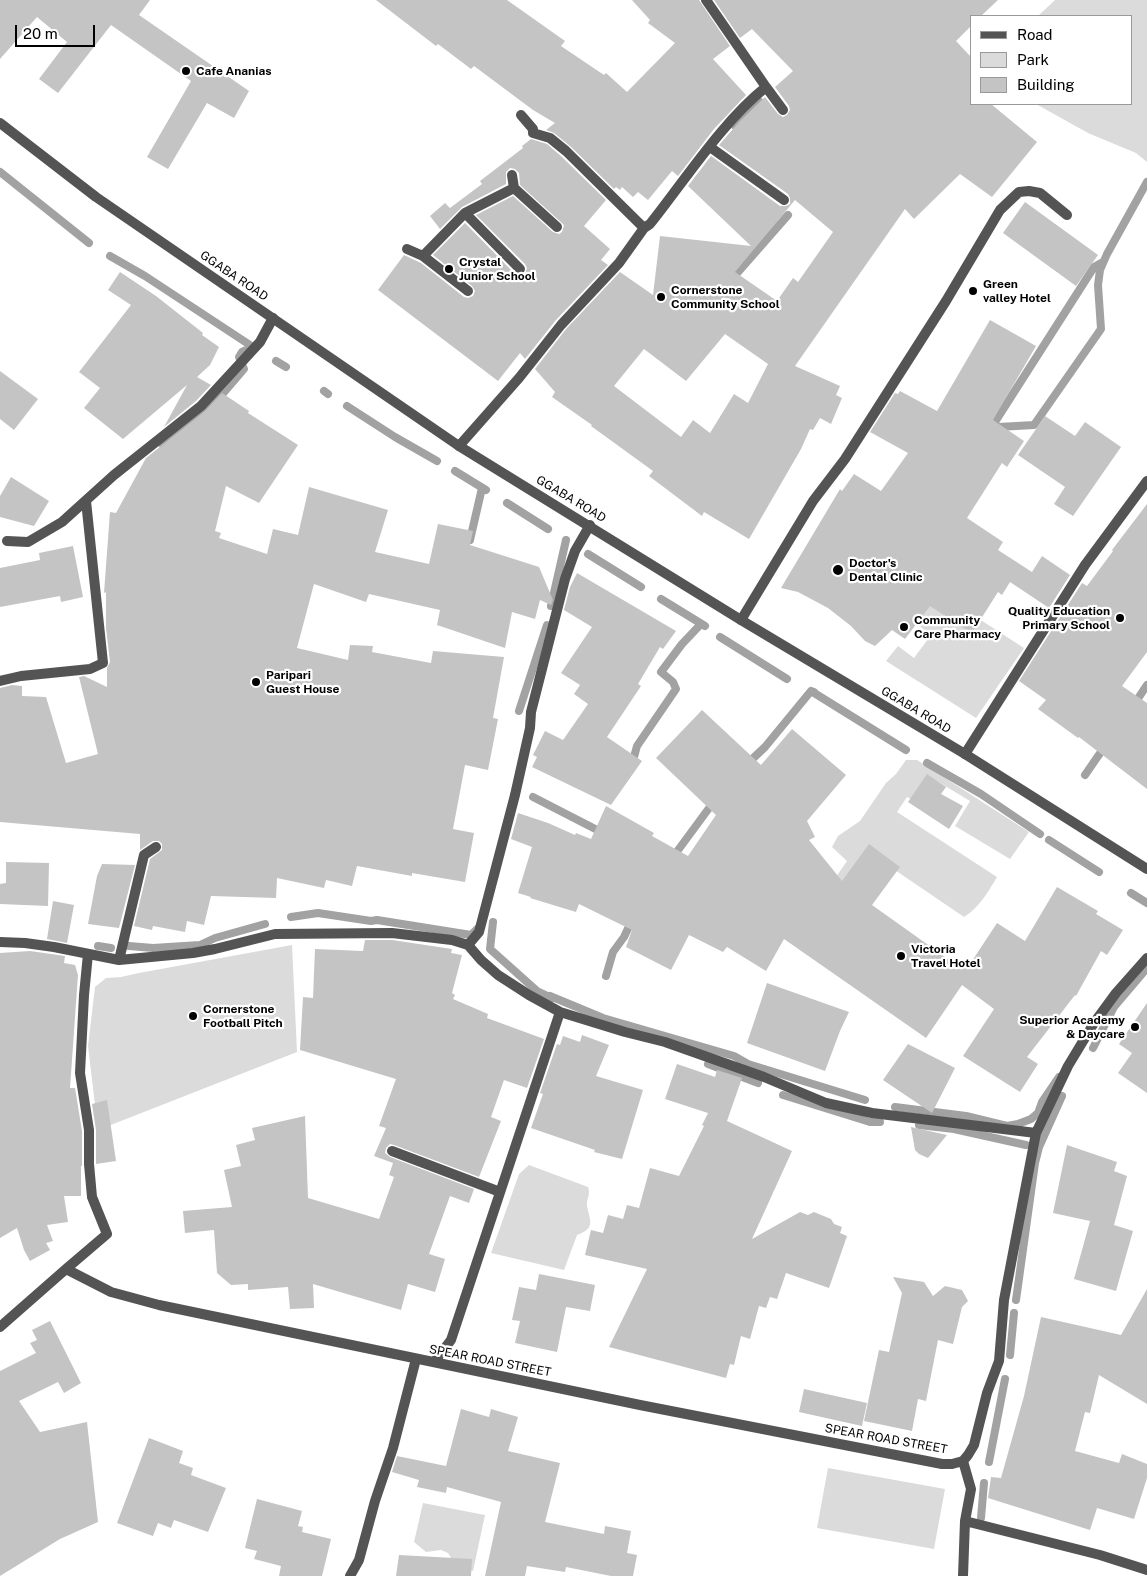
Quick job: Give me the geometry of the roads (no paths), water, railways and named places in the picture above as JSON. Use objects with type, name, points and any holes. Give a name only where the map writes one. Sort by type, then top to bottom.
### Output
[{"type":"street","points":[[706,0],[783,110]]},
{"type":"street","points":[[460,446],[519,378],[561,325],[619,264],[644,228],[650,224],[710,147],[749,101],[766,87]]},
{"type":"street","points":[[521,116],[533,129],[533,133],[550,138],[566,151],[644,228]]},
{"type":"street","name":"GGABA ROAD","points":[[0,123],[96,196],[460,446],[741,620],[965,754],[1147,869]]},
{"type":"street","points":[[710,147],[784,200]]},
{"type":"street","points":[[512,175],[514,188],[557,227]]},
{"type":"street","points":[[423,256],[464,213],[514,188]]},
{"type":"street","points":[[741,620],[814,501],[845,459],[946,301],[1000,210],[1019,192],[1029,191],[1040,192],[1067,215]]},
{"type":"street","points":[[464,213],[520,270]]},
{"type":"street","points":[[407,249],[423,256],[468,291]]},
{"type":"street","points":[[6,542],[28,542],[62,522],[114,475],[200,406],[260,342],[273,318]]},
{"type":"street","points":[[965,754],[1085,565],[1147,481]]},
{"type":"street","points":[[0,681],[21,676],[90,669],[103,663],[86,501]]},
{"type":"street","points":[[468,945],[479,932],[515,795],[530,728],[531,712],[565,579],[575,551],[590,525]]},
{"type":"street","points":[[119,960],[144,855],[156,847]]},
{"type":"street","points":[[0,942],[25,943],[119,960],[216,950],[275,934],[392,933],[452,940],[468,945],[498,975],[560,1012],[665,1042],[764,1077],[826,1103],[872,1113],[1036,1133]]},
{"type":"street","points":[[0,1328],[107,1234],[92,1197],[89,1164],[89,1130],[80,1073],[88,954]]},
{"type":"street","name":"SPEAR ROAD STREET","points":[[66,1269],[111,1292],[159,1305],[640,1405],[942,1464],[963,1461],[974,1445],[987,1392],[1000,1361],[1004,1300],[1036,1133],[1068,1066],[1094,1023],[1116,993],[1147,958]]},
{"type":"street","points":[[435,1361],[451,1340],[560,1012]]},
{"type":"street","points":[[392,1151],[500,1192]]},
{"type":"street","name":"SPEAR ROAD STREET","points":[[350,1576],[359,1560],[375,1501],[393,1448],[416,1359]]},
{"type":"street","points":[[963,1461],[971,1489],[965,1521],[963,1576]]},
{"type":"street","points":[[965,1521],[1100,1555],[1147,1570]]},
{"type":"waterway","points":[[735,126],[757,99],[766,108]]},
{"type":"waterway","points":[[0,172],[89,243]]},
{"type":"waterway","points":[[995,429],[998,427],[1034,425],[1101,329],[1098,285],[1100,270],[1147,182]]},
{"type":"waterway","points":[[731,280],[788,215]]},
{"type":"waterway","points":[[110,256],[145,276],[253,347]]},
{"type":"waterway","points":[[993,425],[1094,267],[1103,262]]},
{"type":"waterway","points":[[162,444],[214,404],[244,369],[239,357],[242,352],[253,347]]},
{"type":"waterway","points":[[276,361],[286,367]]},
{"type":"waterway","points":[[324,391],[328,394]]},
{"type":"waterway","points":[[347,406],[437,461]]},
{"type":"waterway","points":[[455,471],[486,490]]},
{"type":"waterway","points":[[470,540],[482,488]]},
{"type":"waterway","points":[[507,503],[548,529]]},
{"type":"waterway","points":[[551,606],[566,540]]},
{"type":"waterway","points":[[588,554],[641,587]]},
{"type":"waterway","points":[[661,599],[705,626]]},
{"type":"waterway","points":[[632,764],[637,746],[676,689],[673,682],[661,672],[682,644],[701,624]]},
{"type":"waterway","points":[[519,711],[547,625]]},
{"type":"waterway","points":[[720,637],[787,679]]},
{"type":"waterway","points":[[1133,706],[1147,685]]},
{"type":"waterway","points":[[814,692],[811,691],[906,750]]},
{"type":"waterway","points":[[747,764],[765,747],[811,691]]},
{"type":"waterway","points":[[1085,775],[1105,746]]},
{"type":"waterway","points":[[927,763],[981,794],[1040,834]]},
{"type":"waterway","points":[[533,797],[605,834]]},
{"type":"waterway","points":[[673,857],[715,800]]},
{"type":"waterway","points":[[1049,840],[1099,872]]},
{"type":"waterway","points":[[1131,893],[1147,903]]},
{"type":"waterway","points":[[291,917],[318,913],[471,935],[477,929]]},
{"type":"waterway","points":[[606,976],[613,952],[624,937],[632,920]]},
{"type":"waterway","points":[[493,922],[490,949],[537,991],[552,998]]},
{"type":"waterway","points":[[129,946],[153,948],[200,945],[215,938],[265,924]]},
{"type":"waterway","points":[[98,946],[111,948]]},
{"type":"waterway","points":[[1093,1048],[1114,1007],[1147,968]]},
{"type":"waterway","points":[[550,996],[603,1018],[734,1056],[748,1064],[865,1100]]},
{"type":"waterway","points":[[708,1064],[758,1083]]},
{"type":"waterway","points":[[895,1107],[966,1116],[1007,1126],[1018,1124],[1031,1119],[1038,1113],[1042,1102],[1059,1077]]},
{"type":"waterway","points":[[783,1095],[870,1122],[880,1122]]},
{"type":"waterway","points":[[1016,1300],[1035,1163],[1039,1147],[1062,1096]]},
{"type":"waterway","points":[[919,1125],[954,1129],[1026,1145]]},
{"type":"waterway","points":[[1010,1355],[1014,1313]]},
{"type":"waterway","points":[[989,1462],[1005,1379]]},
{"type":"waterway","points":[[981,1518],[984,1483]]},
{"type":"place","name":"Cafe Ananias","points":[[186,71]]},
{"type":"place","name":"Crystal Junior School","points":[[449,269]]},
{"type":"place","name":"Green valley Hotel","points":[[973,291]]},
{"type":"place","name":"Cornerstone Community School","points":[[661,297]]},
{"type":"place","name":"Doctor's Dental Clinic","points":[[838,570]]},
{"type":"place","name":"Quality Education Primary School","points":[[1120,618]]},
{"type":"place","name":"Community Care Pharmacy","points":[[904,627]]},
{"type":"place","name":"Paripari Guest House","points":[[256,682]]},
{"type":"place","name":"Victoria Travel Hotel","points":[[901,956]]},
{"type":"place","name":"Cornerstone Football Pitch","points":[[193,1016]]},
{"type":"place","name":"Superior Academy & Daycare","points":[[1135,1027]]}]
